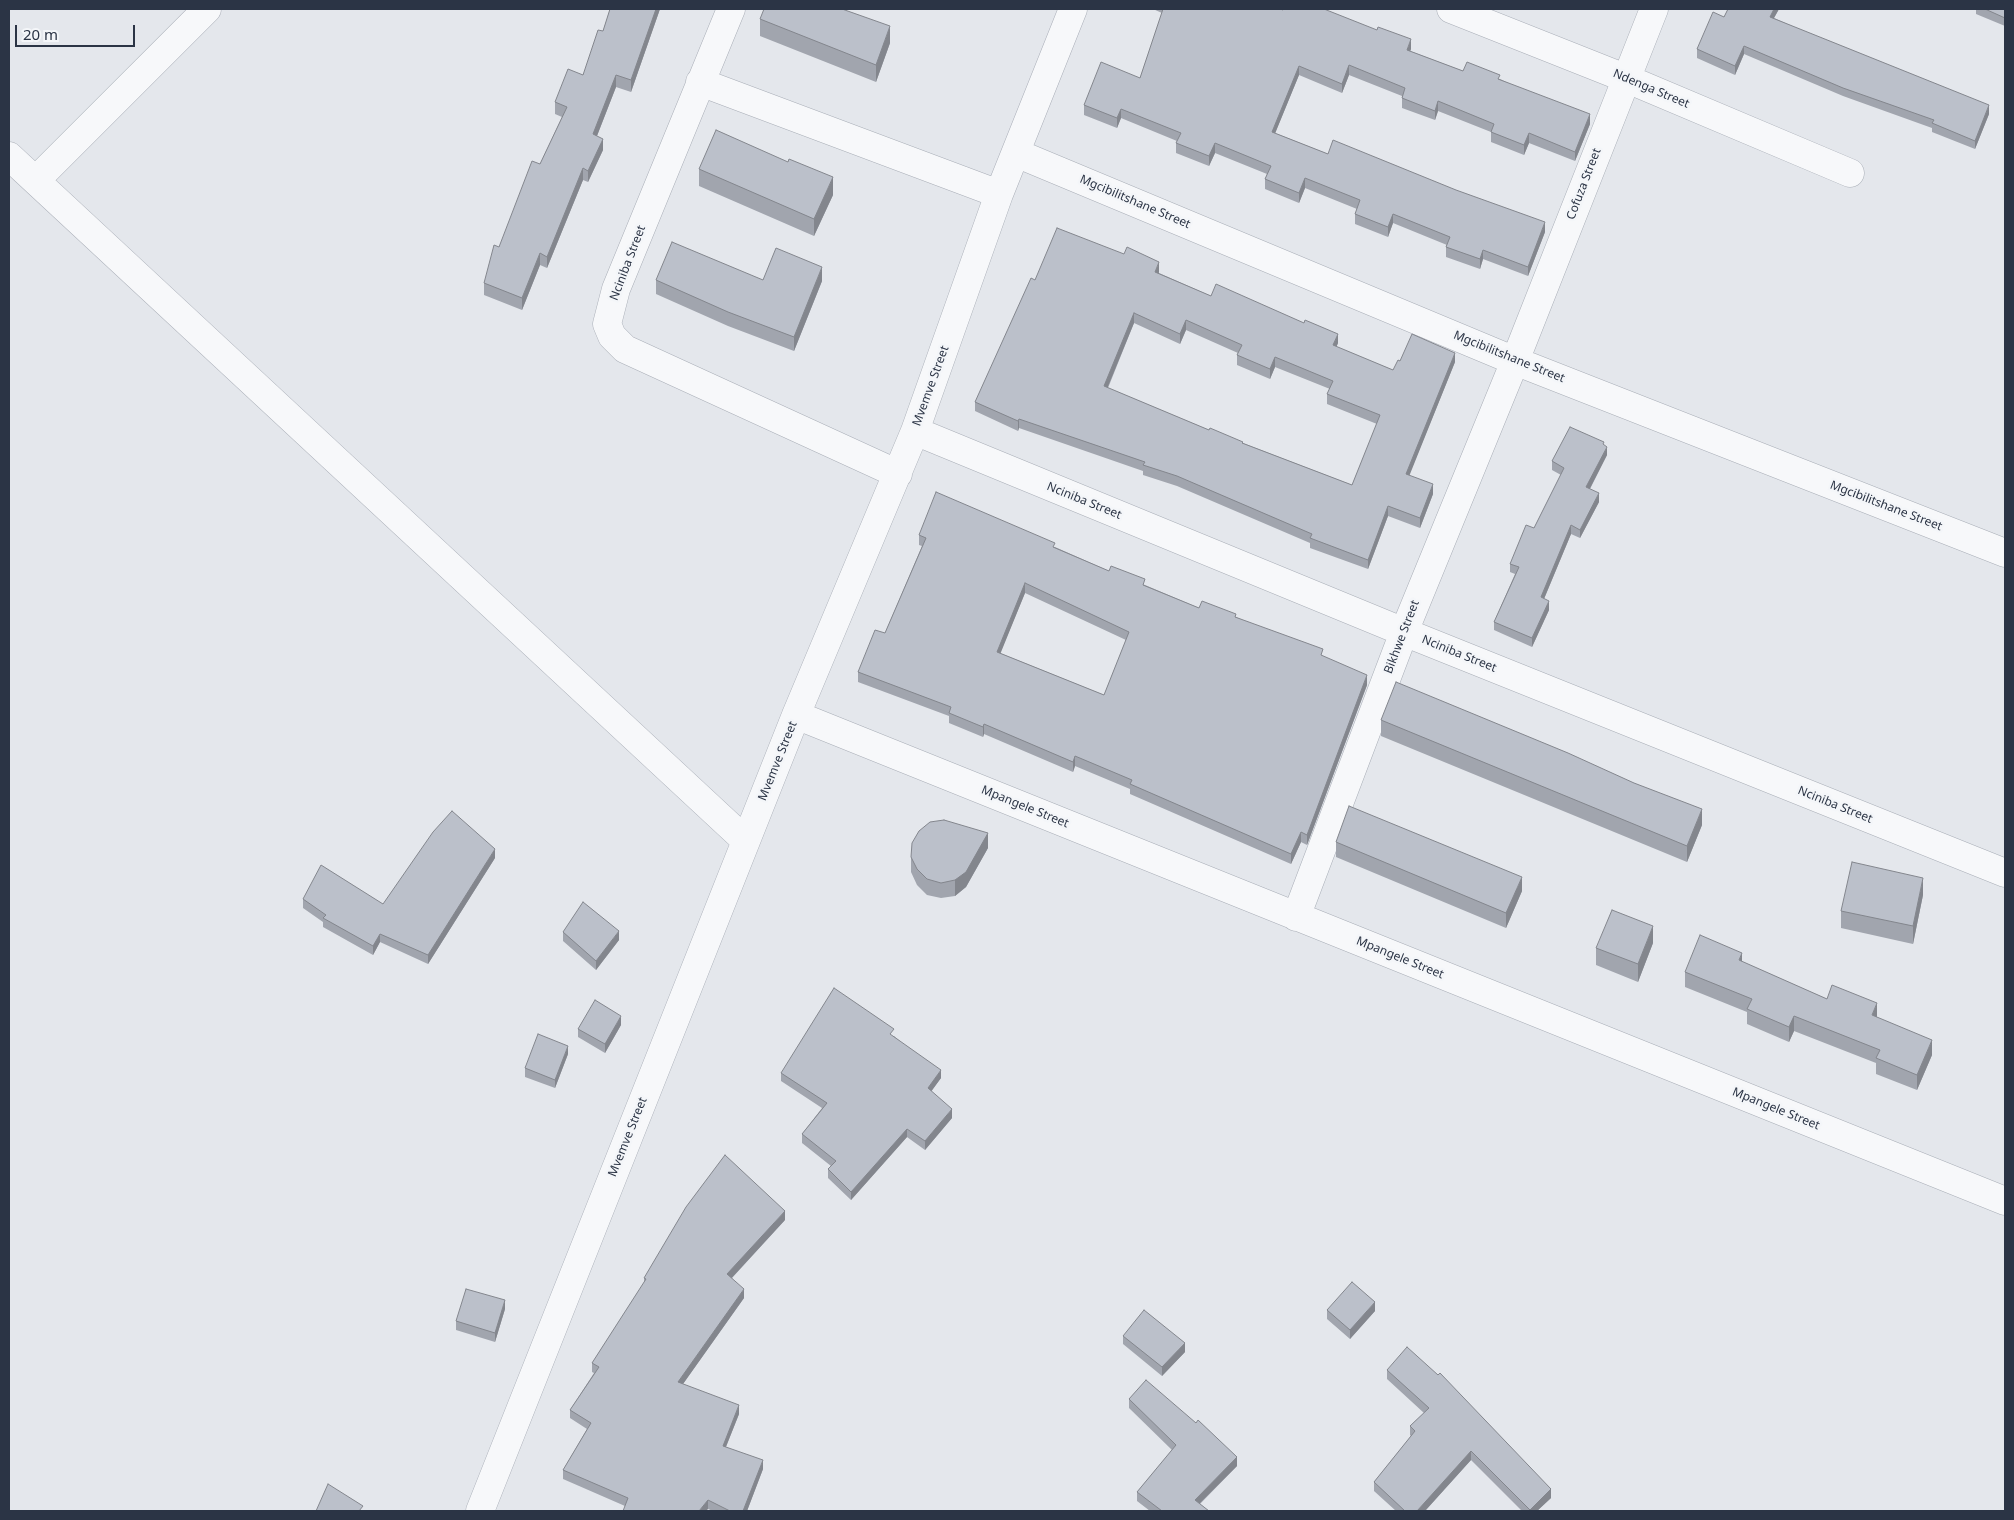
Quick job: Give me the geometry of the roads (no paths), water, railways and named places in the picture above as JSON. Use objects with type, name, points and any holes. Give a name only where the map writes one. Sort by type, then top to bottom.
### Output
[{"type":"street","points":[[36,180],[207,9]]},
{"type":"street","name":"Nciniba Street","points":[[731,9],[616,289],[607,324],[612,336],[625,349],[898,474]]},
{"type":"street","name":"Mvemve Street","points":[[480,1511],[796,715],[915,431],[999,194],[1073,9]]},
{"type":"street","name":"Ndenga Street","points":[[1451,9],[1625,78],[1850,173]]},
{"type":"street","name":"Cofuza Street","points":[[1516,361],[1625,78],[1654,9]]},
{"type":"street","points":[[700,82],[999,194]]},
{"type":"street","name":"Mgcibilitshane Street","points":[[1016,153],[1516,361],[2005,553]]},
{"type":"street","points":[[9,156],[746,841]]},
{"type":"street","name":"Bikhwe Street","points":[[1296,917],[1404,632],[1516,361]]},
{"type":"street","name":"Nciniba Street","points":[[915,431],[1404,632],[2005,873]]},
{"type":"street","name":"Mpangele Street","points":[[796,715],[2005,1201]]}]
